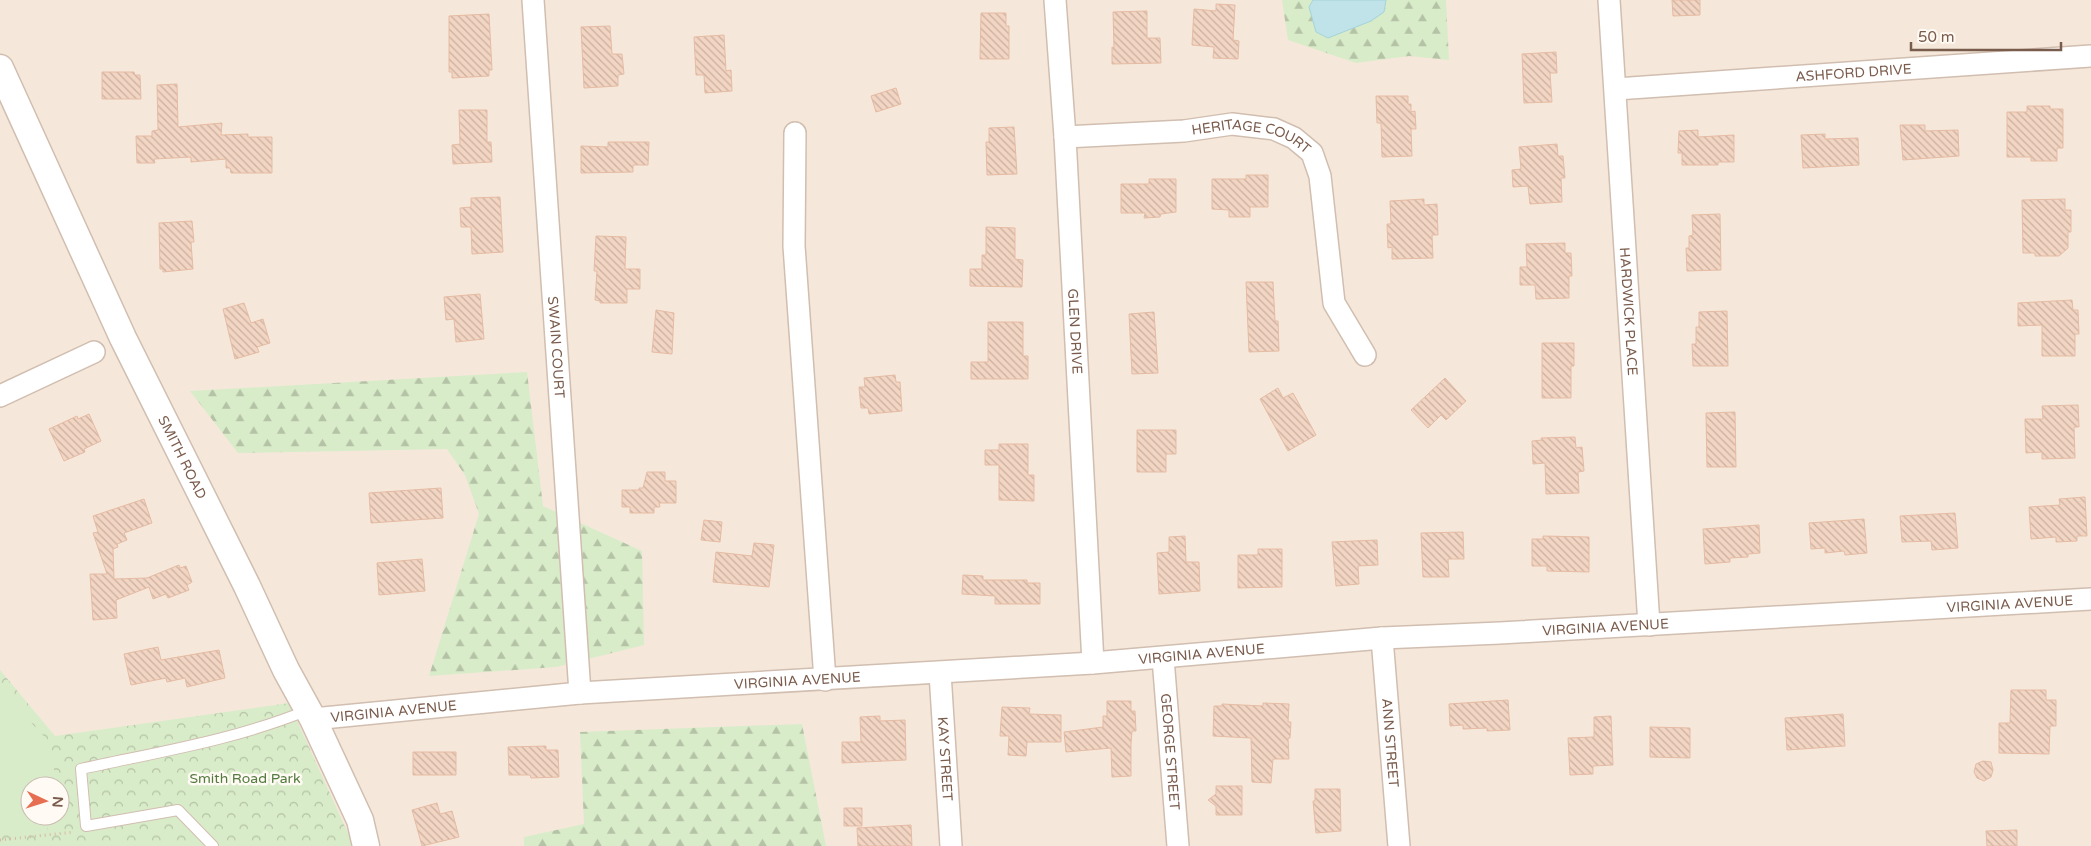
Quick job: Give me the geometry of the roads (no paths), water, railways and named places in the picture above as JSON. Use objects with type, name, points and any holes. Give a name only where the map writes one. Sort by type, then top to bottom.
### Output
[{"type":"street","name":"SWAIN COURT","points":[[533,0],[580,693]]},
{"type":"street","name":"GLEN DRIVE","points":[[1055,0],[1065,137],[1093,663]]},
{"type":"street","name":"HARDWICK PLACE","points":[[1609,0],[1650,625]]},
{"type":"street","name":"ASHFORD DRIVE","points":[[1616,89],[2091,56]]},
{"type":"street","name":"SMITH ROAD","points":[[0,68],[123,338],[247,586],[286,670],[310,714],[360,820],[366,846]]},
{"type":"street","name":"HERITAGE COURT","points":[[1065,137],[1184,130],[1232,124],[1274,129],[1294,138],[1312,153],[1320,176],[1334,303],[1365,355]]},
{"type":"street","points":[[795,133],[794,246],[825,680]]},
{"type":"street","points":[[0,396],[94,352]]},
{"type":"street","name":"VIRGINIA AVENUE","points":[[310,714],[580,693],[1093,663],[1382,638],[1650,625],[2091,599]]},
{"type":"street","name":"ANN STREET","points":[[1382,638],[1399,846]]},
{"type":"street","name":"GEORGE STREET","points":[[1163,658],[1178,846]]},
{"type":"street","name":"KAY STREET","points":[[940,673],[951,846]]},
{"type":"lane","points":[[213,846],[178,810],[86,826],[81,769],[226,738],[310,714]]},
{"type":"water","points":[[1313,0],[1386,0],[1384,12],[1371,21],[1328,38],[1316,32],[1309,7]]},
{"type":"park label","name":"Smith Road Park","points":[[245,778]]}]
